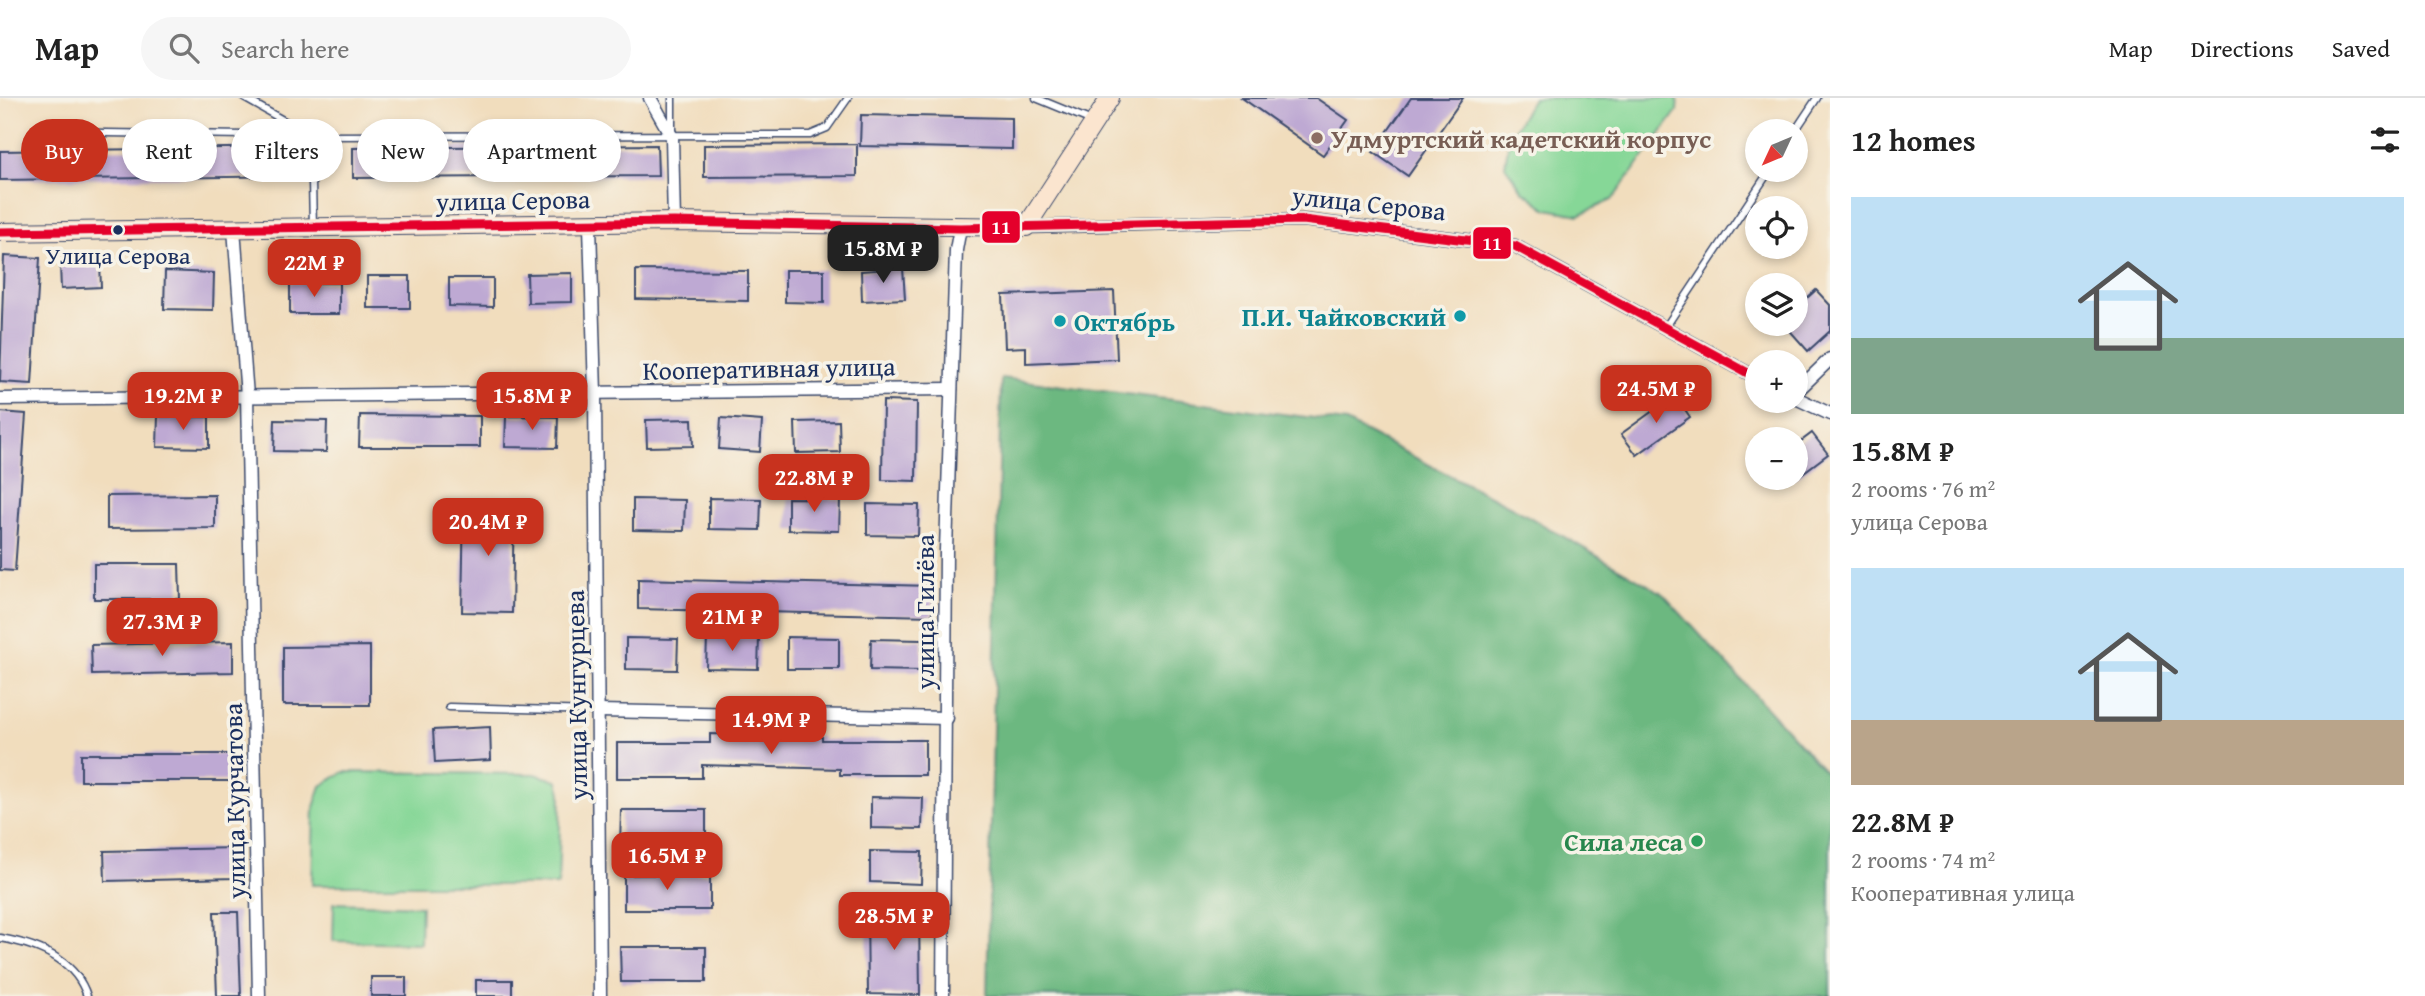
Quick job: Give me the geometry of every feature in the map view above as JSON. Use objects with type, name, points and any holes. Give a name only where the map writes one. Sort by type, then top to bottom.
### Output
[{"type":"main road","points":[[1026,227],[1110,98]]},
{"type":"main road","name":"улица Серова","points":[[0,232],[590,226],[674,222],[1026,227]]},
{"type":"street","points":[[650,98],[672,137],[674,222]]},
{"type":"street","name":"улица Серова","points":[[1026,227],[1303,220],[1515,246],[1745,371]]},
{"type":"street","name":"улица Кунгурцева","points":[[590,226],[595,393],[600,996]]},
{"type":"street","name":"улица Гилёва","points":[[943,996],[947,718],[946,550],[960,228]]},
{"type":"street","name":"улица Курчатова","points":[[234,229],[247,396],[259,996]]},
{"type":"street","points":[[1808,380],[1830,359]]},
{"type":"street","name":"Кооперативная улица","points":[[0,399],[951,389]]},
{"type":"street","points":[[1808,404],[1830,414]]},
{"type":"street","points":[[599,711],[947,718]]},
{"type":"lane","points":[[244,98],[281,119]]},
{"type":"lane","points":[[672,98],[672,137]]},
{"type":"lane","points":[[343,136],[810,135],[827,128],[848,98]]},
{"type":"lane","points":[[1035,98],[1094,122]]},
{"type":"lane","points":[[1803,119],[1817,98]]},
{"type":"lane","points":[[108,133],[231,135]]},
{"type":"lane","points":[[312,182],[313,228]]},
{"type":"lane","points":[[1665,328],[1762,182]]},
{"type":"lane","points":[[449,707],[599,711]]},
{"type":"lane","points":[[0,938],[43,950],[68,965],[79,977],[87,996]]},
{"type":"green space","points":[[1533,98],[1678,98],[1677,111],[1612,200],[1579,215],[1547,209],[1523,191],[1505,166],[1509,138]]},
{"type":"green space","points":[[1001,378],[1346,422],[1517,510],[1662,593],[1830,777],[1830,996],[987,996]]},
{"type":"green space","points":[[344,772],[535,774],[558,781],[561,793],[558,885],[312,885],[314,807],[321,786]]},
{"type":"green space","points":[[334,903],[421,906],[420,943],[333,941]]},
{"type":"building","name":"Удмуртский кадетский корпус","points":[[1242,98],[1316,98],[1348,120],[1323,155]]},
{"type":"building","points":[[1411,98],[1463,98],[1408,176],[1373,152]]},
{"type":"building","points":[[861,115],[1012,118],[1012,149],[860,146]]},
{"type":"building","points":[[857,144],[857,176],[704,177],[704,145]]},
{"type":"building","points":[[621,145],[657,145],[658,176],[621,176]]},
{"type":"building","points":[[449,147],[463,147],[463,177],[449,177]]},
{"type":"building","points":[[217,148],[231,148],[231,177],[217,177]]},
{"type":"building","points":[[353,148],[357,148],[357,178],[353,178]]},
{"type":"building","points":[[122,149],[122,178],[108,179],[108,150]]},
{"type":"building","points":[[0,151],[21,151],[21,180],[0,180]]},
{"type":"building","points":[[4,256],[40,258],[32,384],[0,382]]},
{"type":"building","points":[[100,263],[101,287],[61,289],[60,264]]},
{"type":"building","points":[[903,268],[905,299],[862,301],[861,271]]},
{"type":"building","points":[[636,270],[748,271],[748,301],[636,299]]},
{"type":"building","points":[[785,270],[824,270],[824,303],[785,302]]},
{"type":"building","points":[[165,271],[214,273],[213,310],[164,309]]},
{"type":"building","points":[[572,273],[572,302],[528,303],[527,274]]},
{"type":"building","points":[[367,276],[410,276],[410,308],[367,308]]},
{"type":"building","points":[[449,278],[493,278],[493,307],[449,306]]},
{"type":"building","points":[[290,283],[339,283],[339,314],[290,314]]},
{"type":"building","points":[[1816,290],[1830,305],[1830,331],[1808,351],[1795,336],[1808,336],[1808,297]]},
{"type":"building","name":"Октябрь","points":[[1114,291],[1117,359],[1026,363],[1026,347],[1005,348],[1003,295]]},
{"type":"building","points":[[1675,395],[1690,417],[1637,455],[1621,434]]},
{"type":"building","points":[[883,401],[917,402],[916,481],[882,480]]},
{"type":"building","points":[[0,412],[26,414],[15,571],[0,570]]},
{"type":"building","points":[[360,415],[480,416],[480,447],[359,447]]},
{"type":"building","points":[[158,416],[209,417],[209,448],[157,447]]},
{"type":"building","points":[[506,416],[558,417],[557,448],[505,447]]},
{"type":"building","points":[[721,418],[762,421],[760,452],[719,449]]},
{"type":"building","points":[[692,419],[693,446],[647,447],[646,420]]},
{"type":"building","points":[[275,420],[327,421],[326,452],[274,451]]},
{"type":"building","points":[[839,421],[840,452],[796,453],[795,422]]},
{"type":"building","points":[[1812,433],[1828,454],[1808,469],[1808,436]]},
{"type":"building","points":[[215,495],[215,528],[107,529],[107,496]]},
{"type":"building","points":[[709,498],[761,499],[760,530],[709,529]]},
{"type":"building","points":[[788,498],[840,499],[839,531],[788,530]]},
{"type":"building","points":[[633,499],[685,500],[684,531],[633,530]]},
{"type":"building","points":[[464,503],[514,504],[512,613],[462,612]]},
{"type":"building","points":[[867,504],[919,505],[918,536],[867,535]]},
{"type":"building","points":[[94,564],[179,564],[180,599],[94,599]]},
{"type":"building","points":[[638,579],[933,586],[932,616],[638,609]]},
{"type":"building","points":[[707,637],[759,638],[758,669],[706,668]]},
{"type":"building","points":[[787,637],[839,638],[839,669],[787,669]]},
{"type":"building","points":[[626,638],[678,639],[677,670],[626,669]]},
{"type":"building","points":[[871,639],[922,640],[922,671],[870,670]]},
{"type":"building","points":[[233,642],[233,672],[92,675],[91,645]]},
{"type":"building","points":[[370,646],[370,705],[283,705],[283,647]]},
{"type":"building","points":[[490,727],[491,760],[435,763],[433,730]]},
{"type":"building","points":[[710,734],[822,737],[822,740],[925,740],[925,775],[840,775],[840,769],[702,765],[702,778],[617,778],[617,743],[710,743]]},
{"type":"building","points":[[81,754],[230,754],[230,781],[81,781]]},
{"type":"building","points":[[871,797],[923,798],[922,829],[871,828]]},
{"type":"building","points":[[621,810],[706,810],[706,846],[620,846]]},
{"type":"building","points":[[235,848],[236,878],[105,881],[104,851]]},
{"type":"building","points":[[870,851],[922,852],[921,884],[870,882]]},
{"type":"building","points":[[710,874],[710,910],[624,910],[624,875]]},
{"type":"building","points":[[867,910],[919,911],[920,995],[868,994]]},
{"type":"building","points":[[214,912],[238,912],[241,996],[217,996]]},
{"type":"building","points":[[620,947],[706,947],[706,982],[621,982]]},
{"type":"building","points":[[371,977],[406,977],[406,996],[371,996]]},
{"type":"building","points":[[476,980],[512,980],[512,996],[476,996]]},
{"type":"transit line","name":"11","points":[[0,232],[674,222],[960,228],[1303,220],[1515,246],[1745,371]]},
{"type":"place","name":"Удмуртский кадетский корпус","points":[[1317,138]]},
{"type":"place","name":"Улица Серова","points":[[118,230]]},
{"type":"place","name":"П.И. Чайковский","points":[[1460,316]]},
{"type":"place","name":"Октябрь","points":[[1060,321]]},
{"type":"place","name":"Сила леса","points":[[1697,841]]}]
